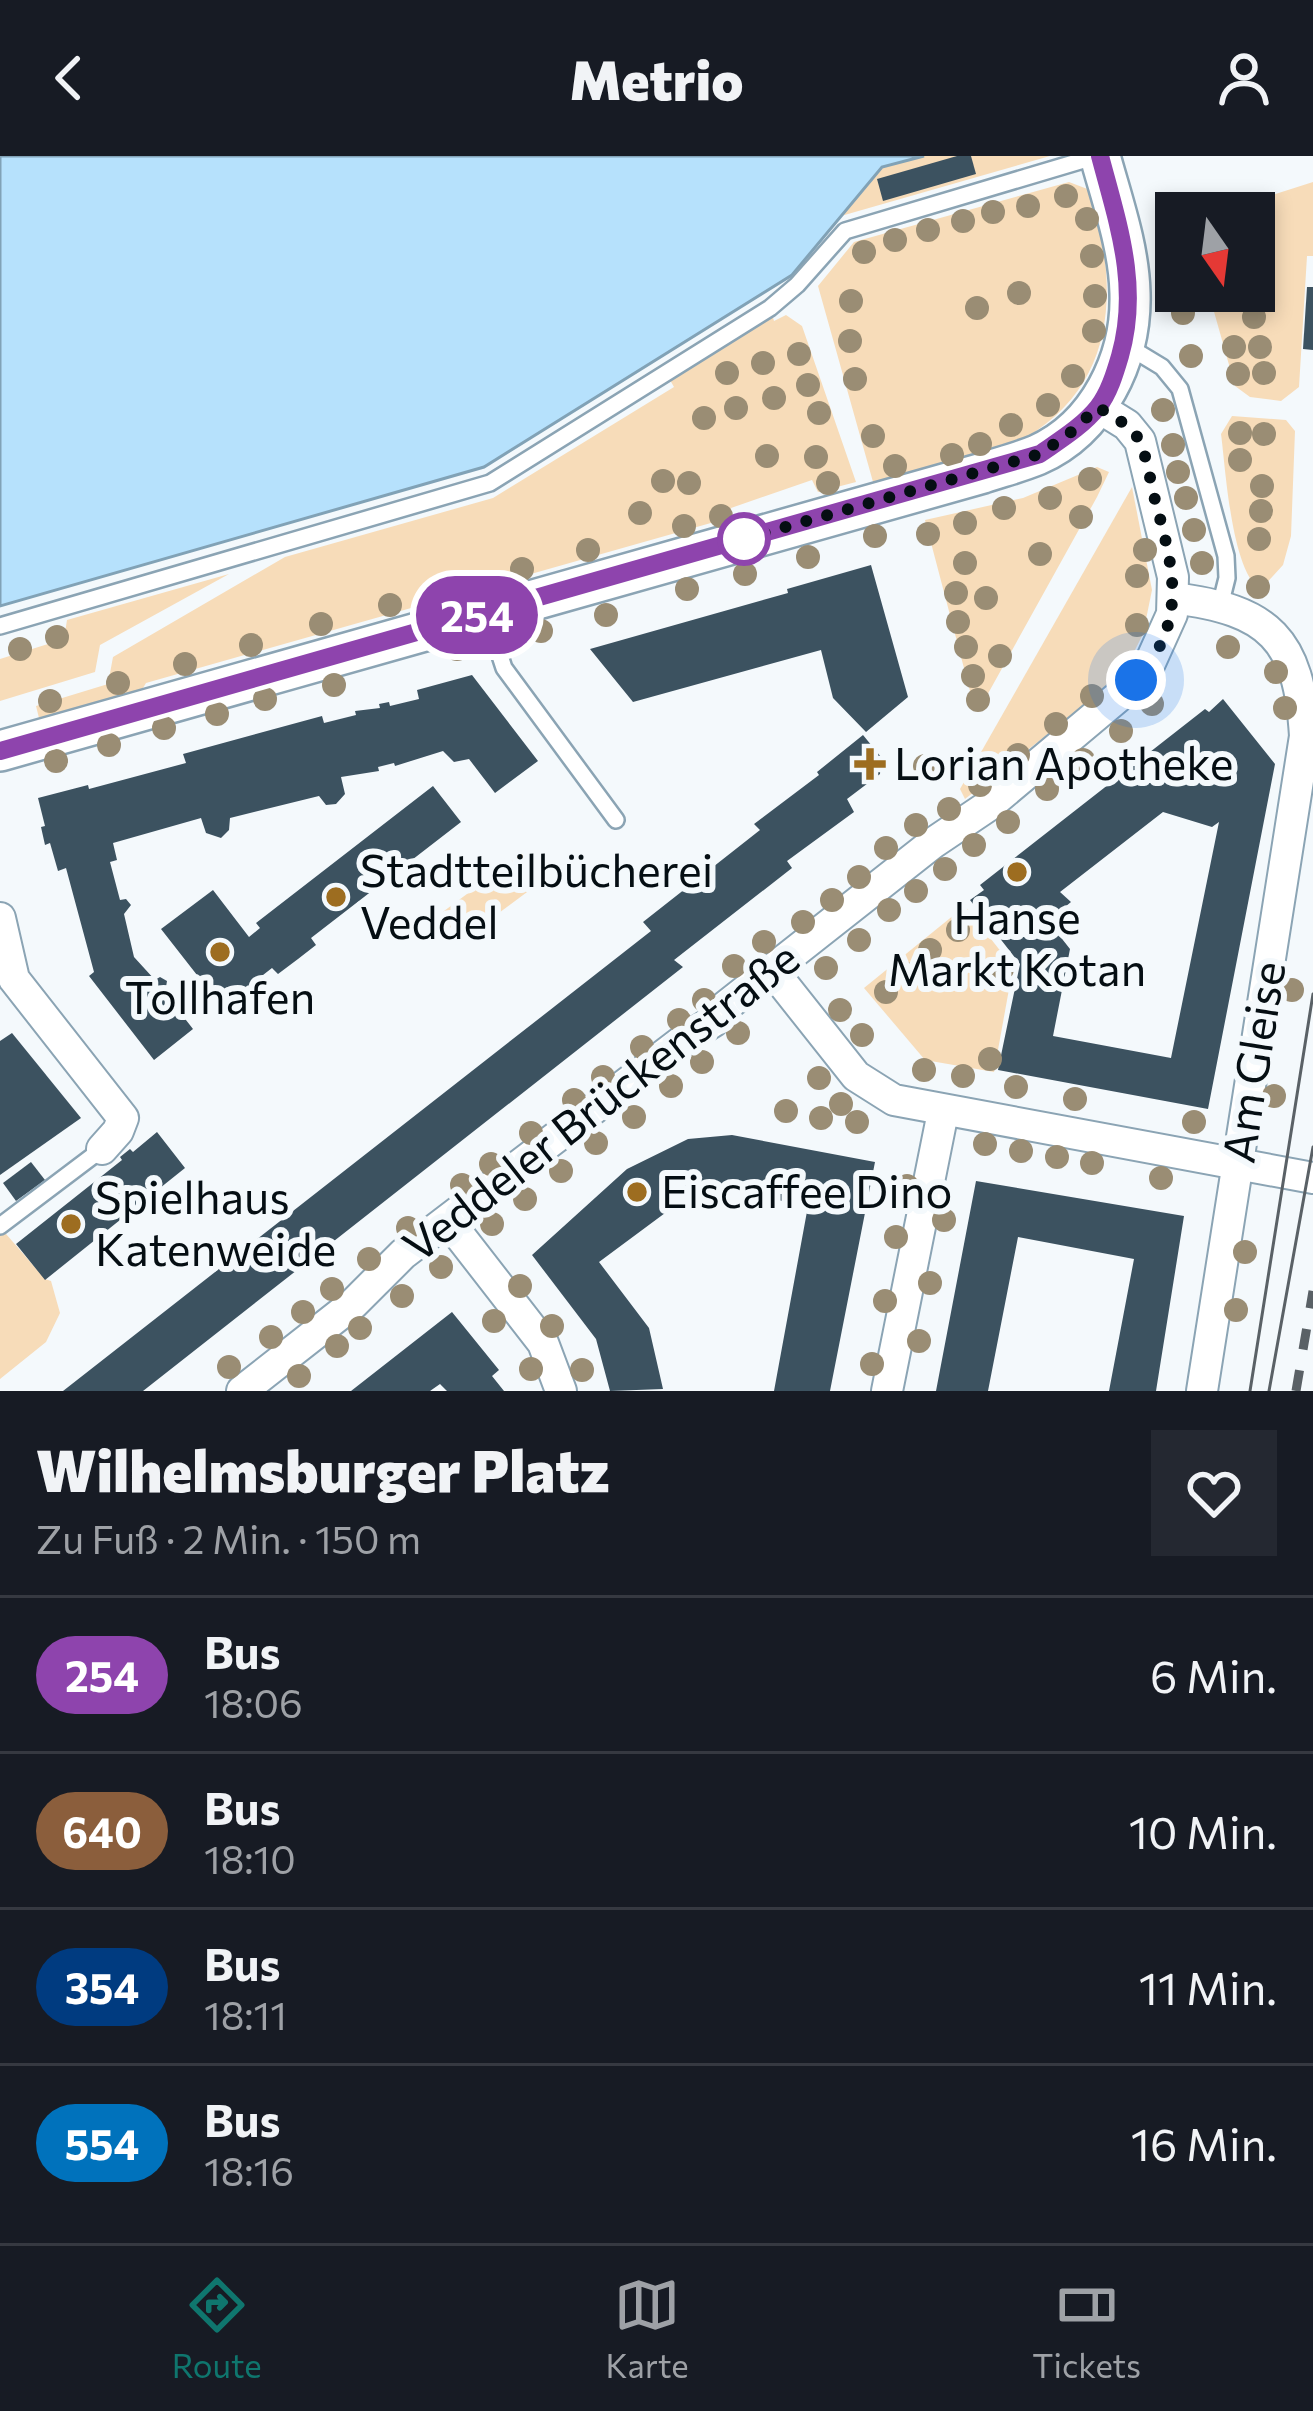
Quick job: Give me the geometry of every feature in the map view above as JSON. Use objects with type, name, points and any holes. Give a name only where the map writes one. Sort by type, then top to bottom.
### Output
[{"type":"street","points":[[0,751],[1040,454],[1098,407],[1123,344],[1130,295],[1127,265],[1098,156]]},
{"type":"street","points":[[1098,407],[1127,425],[1140,442],[1172,563],[1173,598]]},
{"type":"street","name":"Am Gleise","points":[[1173,598],[1220,606],[1254,619],[1280,638],[1303,693],[1305,736],[1202,1391]]},
{"type":"street","name":"Veddeler Brückenstraße","points":[[242,1391],[353,1304],[403,1255],[714,1021],[726,1006],[933,843],[968,822],[1136,680],[1160,648],[1173,598]]},
{"type":"street","points":[[0,918],[7,984],[123,1118],[102,1149]]},
{"type":"street","points":[[772,970],[856,1076],[894,1100],[1313,1178]]},
{"type":"street","points":[[887,1391],[944,1112]]},
{"type":"street","points":[[449,1222],[543,1343],[561,1391]]},
{"type":"lane","points":[[0,626],[490,483],[770,308],[845,231],[1098,156]]},
{"type":"lane","points":[[1123,344],[1162,368],[1180,389],[1226,556],[1227,578],[1220,606]]},
{"type":"lane","points":[[486,613],[504,668],[616,820]]},
{"type":"lane","points":[[0,1226],[102,1149]]},
{"type":"shaded area","points":[[924,156],[1050,156],[841,216],[883,167]]},
{"type":"shaded area","points":[[1069,182],[1090,190],[1105,260],[1107,295],[1095,359],[1079,389],[1056,415],[1025,438],[875,489],[818,286],[854,242]]},
{"type":"shaded area","points":[[1313,182],[1313,256],[1307,256],[1299,387],[1281,401],[1250,397],[1235,386],[1214,312],[1275,312],[1275,194]]},
{"type":"shaded area","points":[[770,308],[774,321],[786,315],[802,326],[856,482],[818,492],[812,480],[731,508],[732,517],[146,683],[140,693],[41,726],[36,706],[108,684],[113,657],[285,557],[493,498],[674,387],[666,373]]},
{"type":"shaded area","points":[[1232,416],[1286,420],[1295,431],[1291,536],[1283,565],[1260,590],[1242,562],[1232,518],[1221,434]]},
{"type":"shaded area","points":[[1097,467],[1109,472],[1097,497],[975,710],[925,520],[1023,498]]},
{"type":"shaded area","points":[[1132,487],[1152,590],[1143,634],[1122,676],[965,799],[960,789]]},
{"type":"shaded area","points":[[229,574],[100,645],[95,672],[0,701],[0,659],[64,639],[67,620]]},
{"type":"shaded area","points":[[529,848],[550,875],[461,941],[440,914]]},
{"type":"shaded area","points":[[965,906],[1013,967],[994,1072],[925,1060],[864,988]]},
{"type":"shaded area","points":[[0,1227],[51,1281],[60,1313],[46,1342],[0,1379]]},
{"type":"water","points":[[0,156],[924,156],[882,167],[792,275],[484,467],[0,606]]},
{"type":"building","points":[[971,156],[976,174],[883,201],[877,179]]},
{"type":"building","points":[[1307,287],[1313,287],[1313,350],[1303,349]]},
{"type":"building","points":[[871,565],[908,697],[866,732],[833,698],[821,650],[633,702],[590,649],[788,593],[787,589]]},
{"type":"building","points":[[472,675],[538,761],[495,793],[469,759],[454,762],[443,751],[341,777],[345,794],[336,804],[326,805],[319,796],[230,818],[229,830],[221,838],[206,833],[201,818],[113,843],[117,860],[110,862],[120,900],[131,905],[124,914],[134,957],[155,980],[167,981],[165,993],[193,1029],[154,1060],[89,976],[94,972],[66,868],[58,871],[50,843],[45,845],[38,798],[186,763],[183,754],[322,716],[324,723],[380,708],[379,704],[419,699],[417,690]]},
{"type":"building","points":[[1223,699],[1275,764],[1208,1109],[998,1070],[1020,964],[970,900],[984,890],[980,885],[1205,709],[1209,712]],"holes":[[[1163,812],[1212,827],[1219,822],[1171,1058],[1053,1036],[1070,949],[1048,921],[1071,902],[1060,892]]]},
{"type":"building","points":[[863,735],[881,757],[880,774],[847,799],[854,812],[787,861],[792,868],[674,960],[683,967],[143,1391],[63,1391],[651,931],[643,922],[760,830],[754,824]]},
{"type":"building","points":[[433,786],[461,822],[311,938],[316,945],[298,959],[278,974],[272,968],[222,1007],[161,929],[213,890],[249,937],[260,928],[256,923]]},
{"type":"building","points":[[12,1033],[81,1118],[0,1175],[0,1041]]},
{"type":"building","points":[[157,1132],[185,1168],[45,1280],[16,1244]]},
{"type":"building","points":[[732,1135],[875,1162],[830,1391],[774,1391],[808,1206],[716,1188],[688,1196],[599,1262],[649,1328],[663,1389],[610,1391],[596,1339],[532,1255],[627,1169],[688,1139]]},
{"type":"building","points":[[31,1162],[45,1180],[16,1201],[3,1183]]},
{"type":"building","points":[[976,1181],[1184,1216],[1156,1391],[1109,1391],[1134,1259],[1018,1237],[988,1391],[936,1391]]},
{"type":"building","points":[[452,1312],[499,1370],[492,1376],[504,1391],[447,1391],[440,1384],[430,1391],[351,1391]]},
{"type":"tram line","points":[[1250,1391],[1313,994]]},
{"type":"tram line","points":[[1269,1391],[1313,1147]]},
{"type":"railway","points":[[1296,1391],[1313,1291]]},
{"type":"bus line","name":"254","points":[[0,751],[1040,454],[1098,407],[1116,368],[1128,321],[1125,251],[1100,156]]},
{"type":"place","name":"Lorian Apotheke","points":[[870,764]]},
{"type":"place","name":"Hanse Markt Kotan","points":[[1017,872]]},
{"type":"place","name":"Stadtteilbücherei Veddel","points":[[336,897]]},
{"type":"place","name":"Tollhafen","points":[[220,952]]},
{"type":"place","name":"Eiscaffee Dino","points":[[637,1192]]},
{"type":"place","name":"Spielhaus Katenweide","points":[[71,1224]]},
{"type":"route","points":[[744,539],[1040,454],[1098,407],[1127,425],[1140,442],[1172,563],[1172,614],[1160,648],[1136,680]]}]
